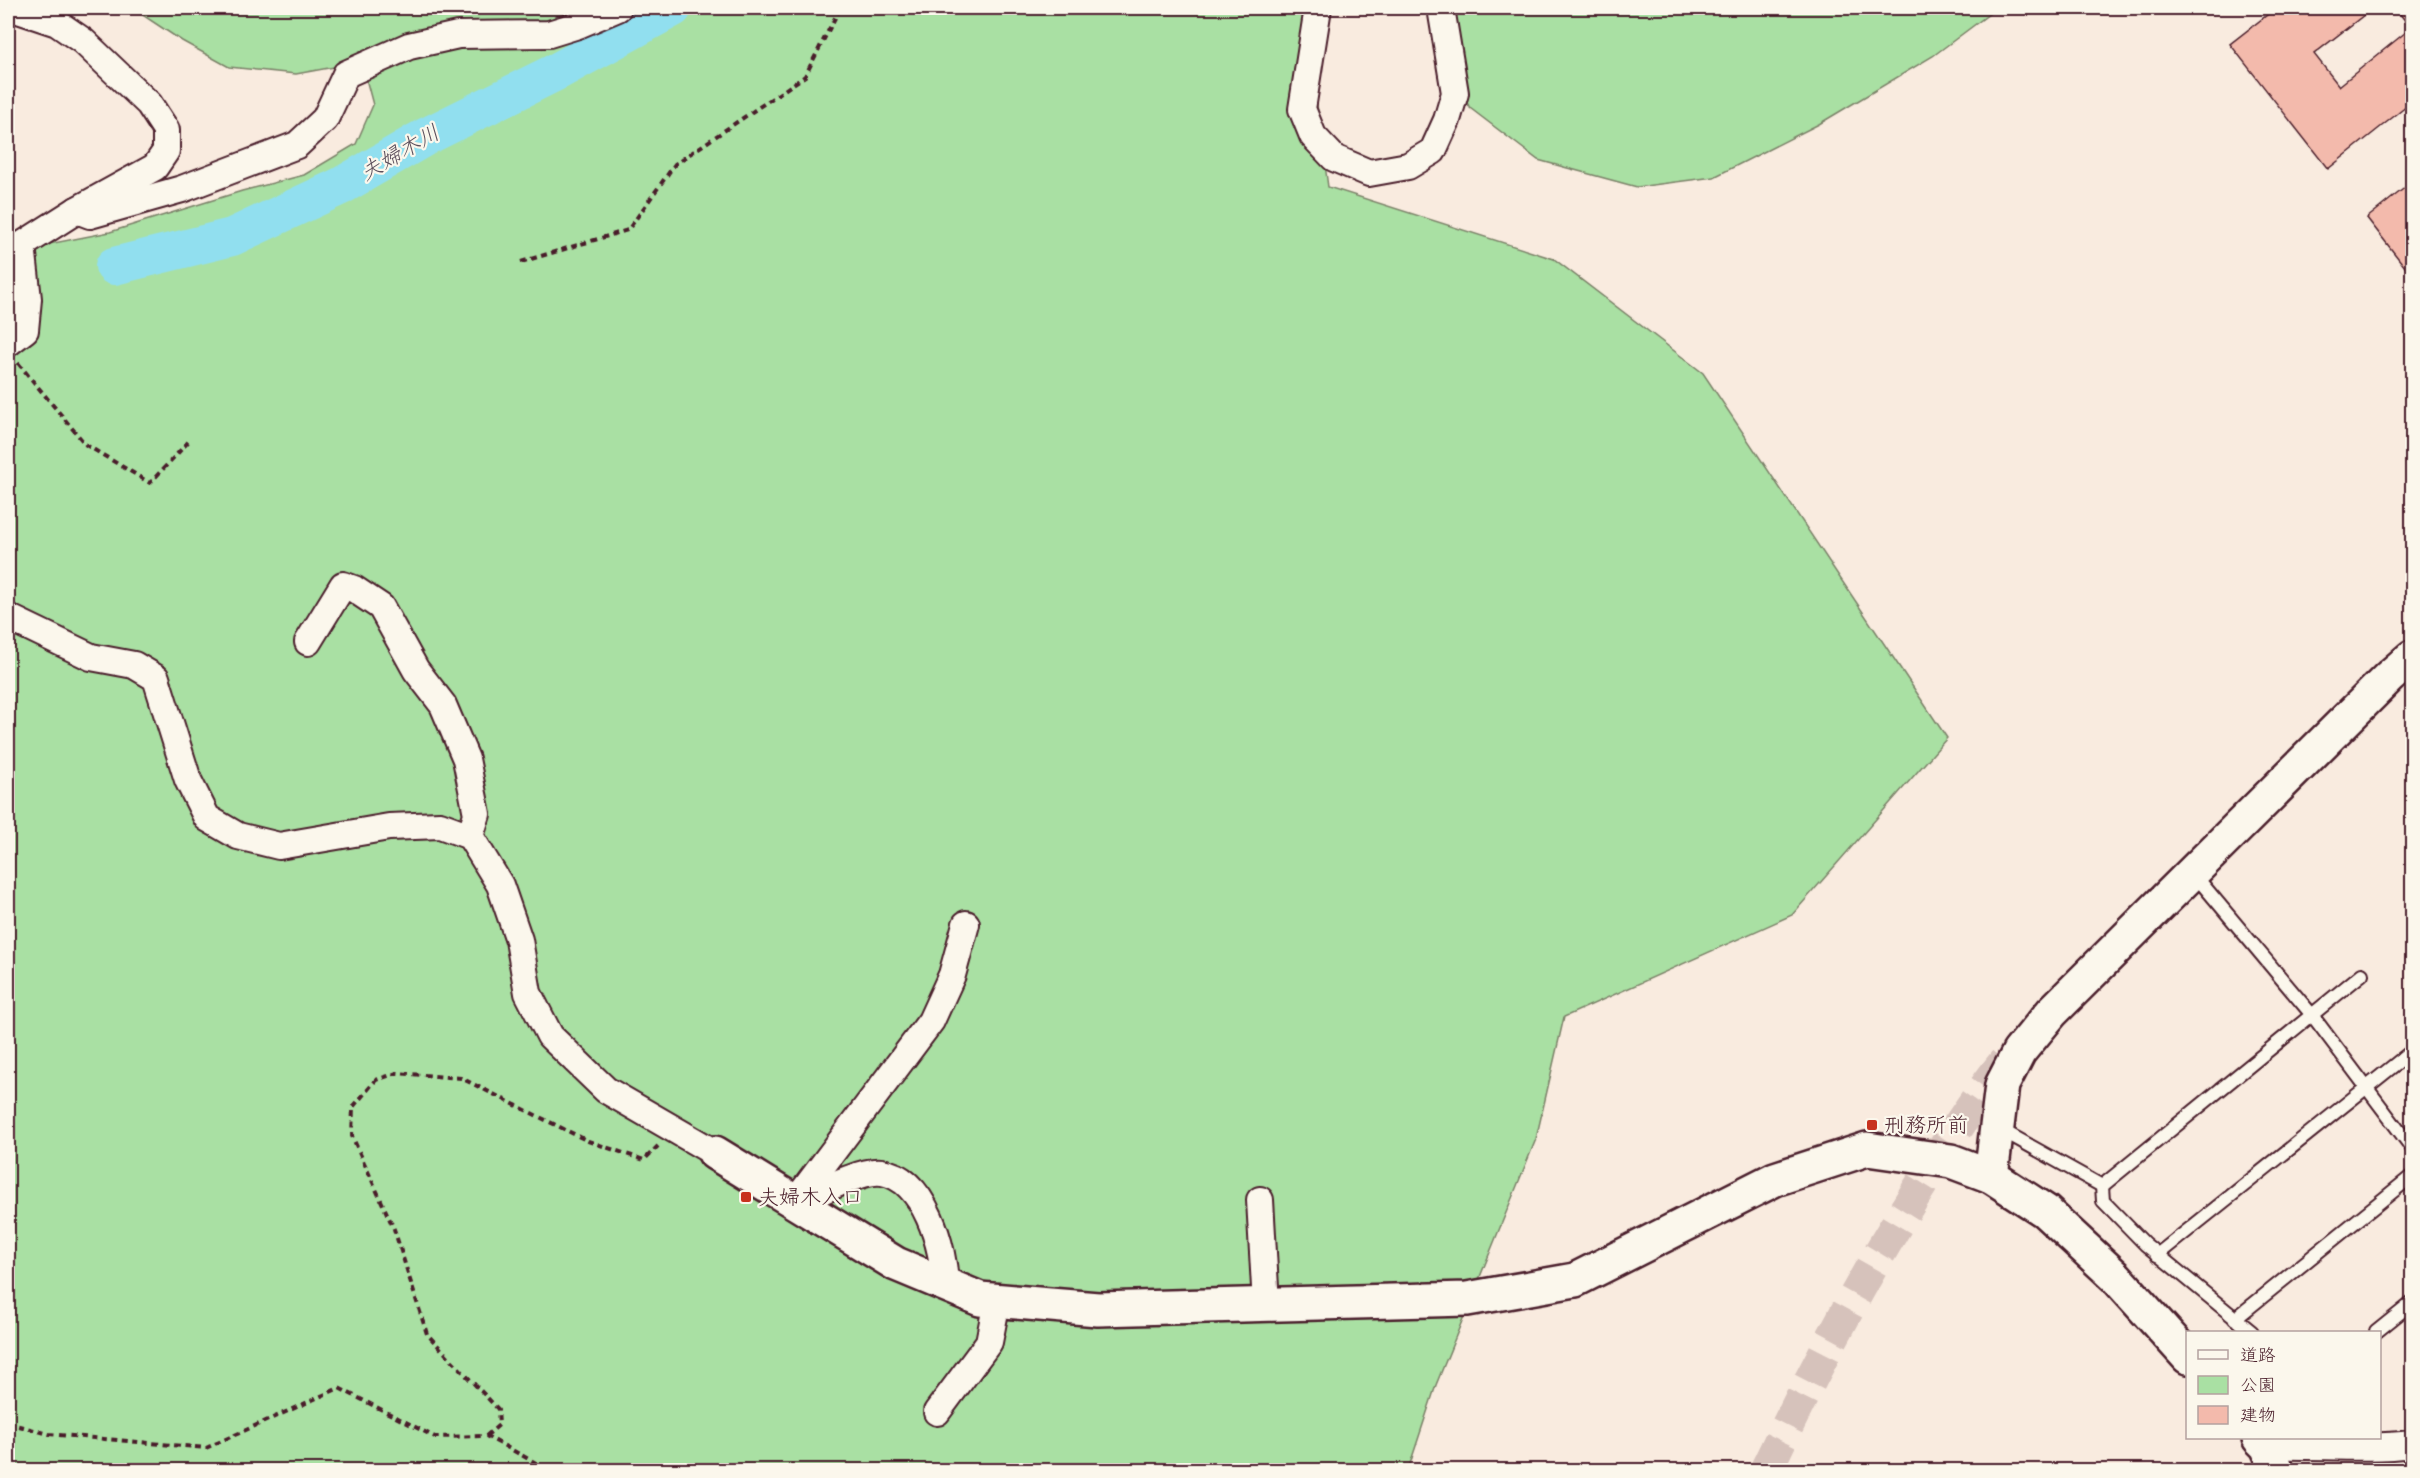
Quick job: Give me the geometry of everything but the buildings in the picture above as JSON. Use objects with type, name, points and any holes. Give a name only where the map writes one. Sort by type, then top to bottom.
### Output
[{"type":"street","points":[[11,351],[25,330],[28,299],[22,244],[77,210],[155,167],[166,151],[166,130],[149,104],[82,41],[57,23],[12,8]]},
{"type":"street","points":[[77,210],[90,215],[182,189],[297,145],[325,119],[346,74],[409,46],[458,35],[549,34],[578,25],[618,8]]},
{"type":"street","points":[[1318,8],[1302,109],[1313,136],[1334,158],[1369,173],[1408,166],[1434,151],[1455,93],[1441,8]]},
{"type":"street","points":[[308,642],[343,585],[354,589],[381,607],[416,670],[443,705],[466,759],[477,813],[470,836]]},
{"type":"street","points":[[8,617],[91,657],[134,665],[156,678],[189,780],[207,818],[238,836],[279,846],[388,826],[440,825],[470,836],[500,885],[519,940],[528,993],[550,1036],[606,1090],[715,1153],[896,1264],[980,1299],[1098,1310],[1467,1299],[1575,1280],[1775,1179],[1867,1149],[1952,1161],[1991,1176],[2045,1211],[2116,1277],[2186,1356]]},
{"type":"street","points":[[1991,1176],[2002,1085],[2019,1052],[2052,1012],[2389,677],[2412,657]]},
{"type":"street","points":[[796,1203],[931,1021],[952,975],[966,924]]},
{"type":"street","points":[[796,1203],[852,1177],[882,1172],[907,1184],[926,1208],[944,1262],[945,1285]]},
{"type":"street","points":[[1260,1200],[1266,1305]]},
{"type":"street","points":[[937,1412],[989,1342],[997,1301]]},
{"type":"street","points":[[2268,1451],[2316,1444],[2373,1448],[2412,1444]]},
{"type":"lane","points":[[2193,872],[2312,1015],[2367,1087],[2408,1132],[2412,1148]]},
{"type":"lane","points":[[2102,1186],[2362,974]]},
{"type":"lane","points":[[2157,1255],[2412,1051]]},
{"type":"lane","points":[[1997,1128],[2102,1186]]},
{"type":"lane","points":[[2235,1319],[2412,1176]]},
{"type":"lane","points":[[2102,1186],[2103,1201],[2157,1255],[2251,1331]]},
{"type":"lane","points":[[2377,1331],[2412,1303]]},
{"type":"path","points":[[521,262],[628,230],[675,164],[805,76],[840,8]]},
{"type":"path","points":[[11,351],[86,445],[150,483],[190,440]]},
{"type":"path","points":[[486,1436],[499,1425],[498,1409],[427,1334],[394,1229],[352,1136],[353,1107],[376,1080],[397,1073],[461,1078],[588,1141],[644,1160],[674,1130]]},
{"type":"path","points":[[8,1423],[49,1434],[206,1448],[339,1388],[435,1437],[486,1436],[549,1470]]},
{"type":"green space","points":[[132,8],[713,8],[752,13],[810,8],[1304,8],[1328,187],[1554,259],[1703,373],[1947,738],[1792,915],[1564,1017],[1536,1139],[1436,1385],[1408,1470],[8,1470],[8,252],[110,232],[242,191],[304,175],[356,144],[373,105],[365,75],[345,65],[296,74],[229,67],[182,41]]},
{"type":"green space","points":[[1433,8],[1997,8],[1933,56],[1819,124],[1714,177],[1637,187],[1538,160],[1470,108],[1439,51]]},
{"type":"waterway","name":"夫婦木川","points":[[114,266],[232,237],[341,186],[427,136],[558,71],[673,8]]},
{"type":"tunnel","points":[[1766,1470],[1822,1358],[1882,1248],[1956,1129],[2012,1053]]},
{"type":"place","name":"刑務所前","points":[[1872,1125]]},
{"type":"place","name":"夫婦木入口","points":[[746,1197]]}]
